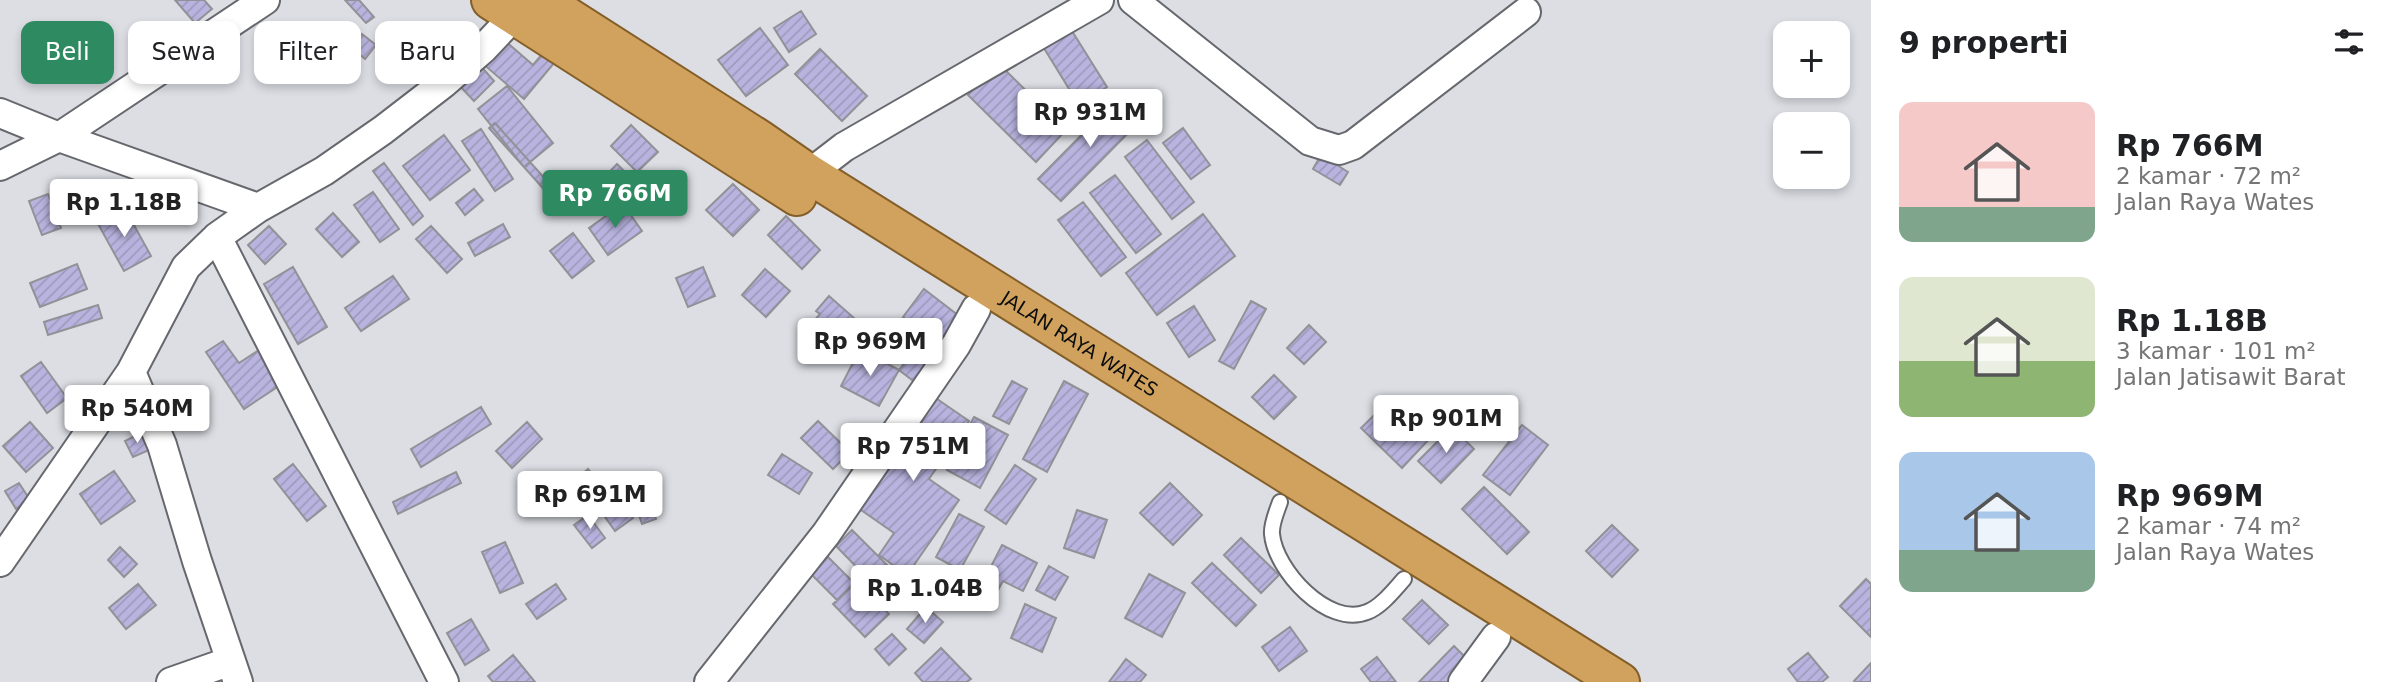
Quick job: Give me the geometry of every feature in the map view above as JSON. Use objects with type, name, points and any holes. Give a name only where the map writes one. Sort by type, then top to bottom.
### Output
[{"type":"highway","name":"JALAN RAYA WATES","points":[[517,4],[760,140],[808,174],[1620,682]]},
{"type":"highway","name":"JALAN RAYA WATES","points":[[517,4],[976,309],[1569,682]]},
{"type":"street","points":[[0,166],[59,136],[265,0]]},
{"type":"street","points":[[808,174],[844,147],[1099,0]]},
{"type":"street","points":[[1133,0],[1310,141],[1339,150],[1353,145],[1526,12]]},
{"type":"street","points":[[0,562],[131,372],[186,267],[217,237],[258,208],[324,172],[444,83],[483,49],[517,4]]},
{"type":"street","points":[[0,113],[258,208]]},
{"type":"street","points":[[217,237],[443,682]]},
{"type":"street","points":[[709,682],[826,534],[956,345],[976,309]]},
{"type":"street","points":[[131,372],[162,445],[234,671],[171,682]]},
{"type":"street","points":[[1463,682],[1496,637]]},
{"type":"lane","points":[[1280,502],[1272,531],[1277,555],[1297,586],[1326,607],[1349,615],[1368,612],[1404,579]]},
{"type":"building","points":[[175,0],[204,0],[212,9],[197,21],[193,21]]},
{"type":"building","points":[[345,0],[359,0],[374,17],[366,23]]},
{"type":"building","points":[[801,11],[816,34],[789,52],[774,28]]},
{"type":"building","points":[[1067,23],[1107,87],[1079,105],[1039,40]]},
{"type":"building","points":[[760,28],[788,65],[746,96],[718,60]]},
{"type":"building","points":[[361,35],[375,44],[365,59],[361,56]]},
{"type":"building","points":[[503,39],[533,65],[543,53],[554,63],[524,99],[482,63]]},
{"type":"building","points":[[820,49],[867,96],[842,121],[795,74]]},
{"type":"building","points":[[999,64],[1066,130],[1036,162],[968,95]]},
{"type":"building","points":[[480,65],[494,81],[474,101],[458,84],[480,84]]},
{"type":"building","points":[[507,86],[553,143],[524,167],[478,109]]},
{"type":"building","points":[[1119,97],[1142,119],[1061,201],[1038,179]]},
{"type":"building","points":[[495,123],[556,191],[550,196],[489,128]]},
{"type":"building","points":[[631,125],[658,152],[637,172],[611,146]]},
{"type":"building","points":[[1183,128],[1210,165],[1191,179],[1163,143]]},
{"type":"building","points":[[481,129],[513,179],[495,191],[462,141]]},
{"type":"building","points":[[444,135],[470,170],[430,200],[403,166]]},
{"type":"building","points":[[1147,140],[1194,202],[1172,219],[1125,157]]},
{"type":"building","points":[[1321,155],[1348,172],[1340,185],[1313,169]]},
{"type":"building","points":[[384,163],[423,216],[413,225],[373,171]]},
{"type":"building","points":[[617,164],[640,187],[623,204],[600,182]]},
{"type":"building","points":[[1115,175],[1161,234],[1136,253],[1090,193]]},
{"type":"building","points":[[733,184],[759,210],[733,236],[706,210]]},
{"type":"building","points":[[474,189],[483,200],[465,215],[456,203]]},
{"type":"building","points":[[373,192],[399,229],[380,242],[354,205]]},
{"type":"building","points":[[48,194],[61,228],[42,235],[29,201]]},
{"type":"building","points":[[1083,202],[1126,257],[1101,276],[1058,220]]},
{"type":"building","points":[[623,204],[642,231],[608,255],[589,228]]},
{"type":"building","points":[[124,207],[151,256],[124,271],[97,222]]},
{"type":"building","points":[[333,213],[359,242],[342,257],[316,229]]},
{"type":"building","points":[[1203,214],[1235,256],[1157,315],[1126,273]]},
{"type":"building","points":[[786,216],[820,250],[802,269],[768,235]]},
{"type":"building","points":[[503,224],[510,237],[475,256],[468,243]]},
{"type":"building","points":[[269,226],[286,244],[265,264],[248,245]]},
{"type":"building","points":[[431,226],[462,259],[447,273],[416,239]]},
{"type":"building","points":[[573,233],[594,261],[572,278],[550,251]]},
{"type":"building","points":[[77,264],[87,289],[40,307],[30,283]]},
{"type":"building","points":[[293,267],[327,327],[298,344],[264,284]]},
{"type":"building","points":[[703,267],[715,296],[688,307],[676,278]]},
{"type":"building","points":[[765,269],[790,291],[766,317],[742,295]]},
{"type":"building","points":[[393,276],[409,299],[361,331],[345,308]]},
{"type":"building","points":[[924,289],[959,316],[938,344],[903,317]]},
{"type":"building","points":[[829,296],[871,333],[852,356],[813,322],[820,314],[816,311]]},
{"type":"building","points":[[1251,301],[1266,309],[1234,369],[1219,361]]},
{"type":"building","points":[[98,305],[102,318],[48,335],[44,322]]},
{"type":"building","points":[[1194,306],[1215,340],[1189,357],[1167,323]]},
{"type":"building","points":[[1309,325],[1326,342],[1304,364],[1287,348]]},
{"type":"building","points":[[923,339],[944,356],[920,386],[899,370]]},
{"type":"building","points":[[223,341],[239,363],[259,350],[282,384],[244,409],[206,352]]},
{"type":"building","points":[[860,349],[899,370],[879,406],[841,386]]},
{"type":"building","points":[[41,362],[67,398],[47,413],[21,376]]},
{"type":"building","points":[[1274,375],[1296,397],[1274,419],[1252,397]]},
{"type":"building","points":[[1012,381],[1027,389],[1009,424],[993,416]]},
{"type":"building","points":[[1064,381],[1088,394],[1047,472],[1023,459]]},
{"type":"building","points":[[927,392],[969,421],[929,479],[959,500],[907,575],[879,555],[894,533],[851,503]]},
{"type":"building","points":[[1393,397],[1432,436],[1402,468],[1361,428]]},
{"type":"building","points":[[481,407],[491,424],[421,467],[411,449]]},
{"type":"building","points":[[974,417],[1008,435],[980,488],[947,470]]},
{"type":"building","points":[[818,421],[850,452],[833,469],[801,438]]},
{"type":"building","points":[[30,422],[53,448],[26,472],[3,446]]},
{"type":"building","points":[[527,422],[542,439],[512,468],[496,451]]},
{"type":"building","points":[[1522,425],[1548,445],[1510,495],[1483,475]]},
{"type":"building","points":[[1452,427],[1474,449],[1441,483],[1418,461]]},
{"type":"building","points":[[141,433],[149,450],[133,457],[125,441]]},
{"type":"building","points":[[782,454],[812,473],[799,494],[768,475]]},
{"type":"building","points":[[293,464],[326,506],[307,521],[274,479]]},
{"type":"building","points":[[1015,465],[1036,479],[1006,524],[985,510]]},
{"type":"building","points":[[588,469],[604,488],[576,511],[561,492]]},
{"type":"building","points":[[114,471],[135,501],[101,524],[80,494]]},
{"type":"building","points":[[456,472],[461,483],[398,514],[393,502]]},
{"type":"building","points":[[642,479],[656,519],[642,524],[628,483]]},
{"type":"building","points":[[19,483],[30,500],[16,509],[5,491]]},
{"type":"building","points":[[1170,483],[1202,515],[1173,545],[1140,513]]},
{"type":"building","points":[[1484,487],[1529,532],[1507,554],[1462,509]]},
{"type":"building","points":[[616,495],[633,518],[615,531],[598,507]]},
{"type":"building","points":[[1077,510],[1107,520],[1094,558],[1064,548]]},
{"type":"building","points":[[959,514],[984,527],[960,570],[936,557]]},
{"type":"building","points":[[588,515],[605,538],[592,548],[574,525]]},
{"type":"building","points":[[1612,525],[1638,550],[1612,577],[1586,551]]},
{"type":"building","points":[[852,530],[891,569],[874,585],[836,546]]},
{"type":"building","points":[[1241,538],[1279,575],[1261,593],[1224,555]]},
{"type":"building","points":[[505,542],[523,583],[500,593],[482,552]]},
{"type":"building","points":[[1002,545],[1037,563],[1023,591],[1003,581],[997,592],[982,584]]},
{"type":"building","points":[[120,547],[137,564],[124,577],[108,560]]},
{"type":"building","points":[[823,552],[854,583],[837,600],[806,569]]},
{"type":"building","points":[[1212,563],[1256,605],[1236,626],[1192,583]]},
{"type":"building","points":[[1049,566],[1068,577],[1055,600],[1036,590]]},
{"type":"building","points":[[1149,574],[1185,593],[1162,637],[1125,618]]},
{"type":"building","points":[[1866,579],[1871,584],[1871,637],[1840,606]]},
{"type":"building","points":[[138,584],[156,605],[126,629],[109,608]]},
{"type":"building","points":[[556,584],[566,599],[537,619],[526,604]]},
{"type":"building","points":[[851,587],[861,597],[867,592],[889,614],[865,637],[833,604]]},
{"type":"building","points":[[1422,600],[1448,625],[1429,644],[1403,619]]},
{"type":"building","points":[[1025,604],[1056,618],[1042,652],[1011,638]]},
{"type":"building","points":[[926,607],[943,622],[924,643],[907,629]]},
{"type":"building","points":[[471,619],[489,650],[465,665],[447,633]]},
{"type":"building","points":[[1290,627],[1307,651],[1279,671],[1262,647]]},
{"type":"building","points":[[892,634],[906,649],[889,665],[875,649]]},
{"type":"building","points":[[1454,646],[1472,664],[1454,682],[1419,682]]},
{"type":"building","points":[[941,648],[971,679],[967,682],[923,682],[915,673]]},
{"type":"building","points":[[1808,653],[1828,677],[1822,682],[1798,682],[1788,669]]},
{"type":"building","points":[[513,655],[535,682],[493,682],[488,676]]},
{"type":"building","points":[[1377,657],[1396,682],[1371,682],[1361,669]]},
{"type":"building","points":[[1126,659],[1146,675],[1140,682],[1109,682]]},
{"type":"building","points":[[1871,663],[1871,682],[1855,682],[1854,681]]}]
